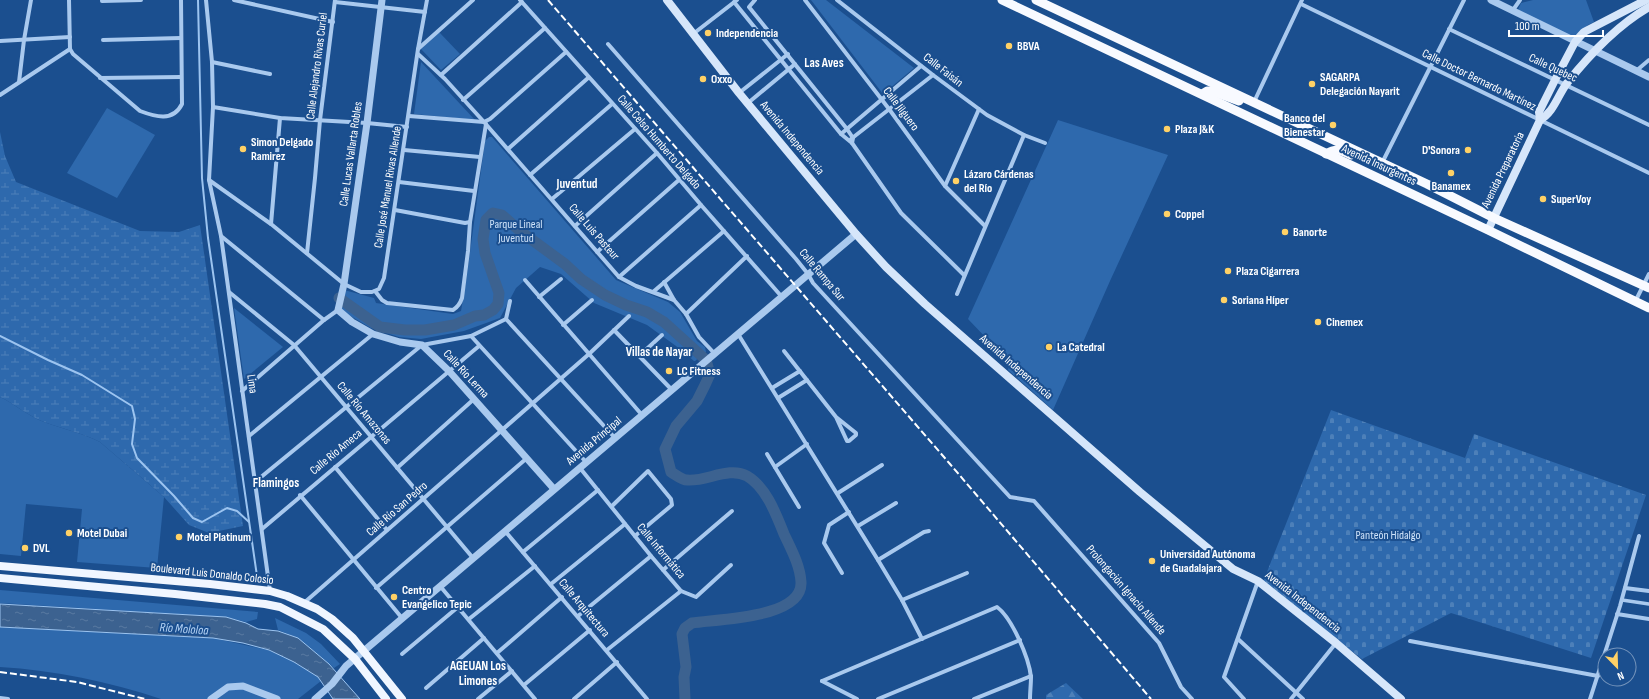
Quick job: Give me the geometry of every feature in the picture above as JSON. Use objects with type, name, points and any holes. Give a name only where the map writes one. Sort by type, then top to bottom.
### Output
[{"type":"highway","name":"Avenida Insurgentes","points":[[1002,0],[1488,230],[1649,308]]},
{"type":"highway","name":"Avenida Insurgentes","points":[[1036,0],[1427,184],[1494,218],[1646,287]]},
{"type":"highway","points":[[1098,45],[1104,32]]},
{"type":"highway","points":[[1178,83],[1185,69]]},
{"type":"highway","points":[[1202,94],[1207,90],[1247,104],[1254,102]]},
{"type":"highway","points":[[1326,154],[1332,140]]},
{"type":"highway","points":[[1326,154],[1331,151],[1340,150],[1395,176],[1403,174]]},
{"type":"main road","name":"Avenida Independencia","points":[[667,0],[739,94],[856,234],[886,267],[925,304],[1140,492],[1233,569],[1258,580],[1336,643],[1401,699]]},
{"type":"main road","name":"Avenida Preparatoria","points":[[1488,230],[1540,120],[1539,112],[1576,42],[1584,32],[1644,4]]},
{"type":"main road","name":"Avenida Preparatoria","points":[[1540,120],[1548,115],[1566,85],[1595,51],[1624,25],[1644,4]]},
{"type":"main road","name":"Boulevard Luis Donaldo Colosio","points":[[0,566],[262,590],[305,602],[332,619],[353,638],[365,650],[402,699]]},
{"type":"main road","points":[[12,579],[18,577],[46,578],[49,576],[50,570]]},
{"type":"main road","points":[[54,583],[50,580],[52,574],[79,576],[84,574]]},
{"type":"main road","name":"Boulevard Luis Donaldo Colosio","points":[[0,578],[280,607],[323,629],[355,659],[386,699]]},
{"type":"street","points":[[19,82],[31,0]]},
{"type":"street","points":[[69,0],[70,49],[100,78],[140,111],[153,116],[167,117],[179,111],[182,104],[181,0]]},
{"type":"street","points":[[102,1],[140,0]]},
{"type":"street","name":"Lima","points":[[206,0],[212,62],[213,107],[209,180],[221,236],[262,529],[262,590]]},
{"type":"street","points":[[234,0],[333,22]]},
{"type":"street","name":"Calle José Manuel Rivas Allende","points":[[375,291],[379,289],[384,278],[418,49],[427,0]]},
{"type":"street","points":[[418,49],[473,0]]},
{"type":"street","points":[[755,0],[749,7],[788,54],[853,138]]},
{"type":"street","name":"Calle Jilguero","points":[[806,0],[890,109],[945,186],[984,226]]},
{"type":"street","name":"Calle Faisán","points":[[837,0],[987,116],[1024,135],[1045,143]]},
{"type":"street","points":[[1382,163],[1464,0]]},
{"type":"street","points":[[1491,0],[1649,77]]},
{"type":"street","points":[[1514,10],[1520,0]]},
{"type":"street","points":[[335,1],[381,3],[425,12]]},
{"type":"street","name":"Calle Alejandro Rivas Curiel","points":[[307,253],[316,178],[320,120],[335,1]]},
{"type":"street","points":[[441,75],[521,1]]},
{"type":"street","name":"Calle Celso Humberto Delgado","points":[[521,1],[588,78],[680,179],[782,297]]},
{"type":"street","points":[[693,34],[736,1],[788,70],[841,134],[850,142],[901,213],[964,275]]},
{"type":"street","points":[[1254,102],[1302,2]]},
{"type":"street","name":"Calle Doctor Bernardo Martínez","points":[[1302,2],[1430,68],[1649,173]]},
{"type":"street","name":"Calle Lucas Vallarta Robles","points":[[338,310],[344,284],[367,123],[381,3]]},
{"type":"street","points":[[463,100],[545,28]]},
{"type":"street","name":"Calle Quebec","points":[[1449,29],[1649,125]]},
{"type":"street","points":[[0,41],[70,37]]},
{"type":"street","points":[[103,40],[181,38]]},
{"type":"street","name":"Calle Rampa Sur","points":[[608,44],[808,274],[813,283],[1010,497],[1034,501]]},
{"type":"street","points":[[0,95],[70,49]]},
{"type":"street","points":[[209,180],[271,224],[344,284],[361,292],[375,291],[382,300],[387,303],[453,310],[457,308],[462,298],[474,191],[485,123],[566,52]]},
{"type":"street","name":"Calle Luis Pasteur","points":[[418,54],[441,75],[485,123],[619,277],[636,286],[674,300],[686,314],[699,337],[714,355]]},
{"type":"street","points":[[739,94],[788,54]]},
{"type":"street","points":[[1636,71],[1649,60]]},
{"type":"street","points":[[212,62],[270,74]]},
{"type":"street","points":[[747,103],[795,64]]},
{"type":"street","points":[[841,134],[922,66]]},
{"type":"street","points":[[850,142],[853,138],[933,75]]},
{"type":"street","points":[[100,78],[181,77]]},
{"type":"street","points":[[508,149],[588,78]]},
{"type":"street","points":[[530,175],[612,104]]},
{"type":"street","points":[[213,107],[280,118],[407,127]]},
{"type":"street","points":[[945,186],[979,109]]},
{"type":"street","points":[[409,116],[485,123]]},
{"type":"street","points":[[271,224],[280,118]]},
{"type":"street","points":[[552,199],[635,129]]},
{"type":"street","points":[[957,294],[984,226],[1024,135]]},
{"type":"street","points":[[404,150],[480,158]]},
{"type":"street","points":[[575,226],[657,153]]},
{"type":"street","points":[[597,252],[680,179]]},
{"type":"street","points":[[399,182],[474,191]]},
{"type":"street","points":[[619,277],[701,205]]},
{"type":"street","points":[[395,210],[464,223],[470,222]]},
{"type":"street","points":[[653,292],[724,231]]},
{"type":"street","name":"Avenida Principal","points":[[316,699],[332,684],[345,667],[856,234]]},
{"type":"street","points":[[221,236],[324,320]]},
{"type":"street","points":[[686,314],[747,256]]},
{"type":"street","points":[[1635,302],[1646,287],[1649,274]]},
{"type":"street","points":[[539,297],[561,279]]},
{"type":"street","points":[[525,280],[642,415]]},
{"type":"street","points":[[664,282],[674,300]]},
{"type":"street","name":"Calle Río Amazonas","points":[[229,291],[294,345],[473,558]]},
{"type":"street","points":[[563,325],[592,300]]},
{"type":"street","points":[[506,319],[510,301]]},
{"type":"street","points":[[242,390],[294,345],[338,310],[352,322],[373,334],[400,342],[422,345],[471,336],[506,319]]},
{"type":"street","name":"Calle Río San Pedro","points":[[305,602],[502,430],[629,316]]},
{"type":"street","points":[[506,319],[615,438]]},
{"type":"street","points":[[614,330],[672,390]]},
{"type":"street","points":[[249,436],[373,334]]},
{"type":"street","points":[[738,334],[858,526],[902,600],[922,639]]},
{"type":"street","points":[[640,356],[662,335]]},
{"type":"street","points":[[471,336],[586,462]]},
{"type":"street","points":[[255,482],[345,406],[422,345]]},
{"type":"street","name":"Calle Río Lerma","points":[[422,345],[449,371],[554,489]]},
{"type":"street","name":"Calle Río Ameca","points":[[262,529],[479,346]]},
{"type":"street","points":[[784,351],[836,417],[856,433],[856,435],[849,441],[847,441],[836,417]]},
{"type":"street","points":[[772,388],[800,371]]},
{"type":"street","points":[[778,398],[807,380]]},
{"type":"street","points":[[397,468],[474,399]]},
{"type":"street","points":[[775,467],[807,444]]},
{"type":"street","points":[[768,454],[799,507]]},
{"type":"street","points":[[376,588],[446,526],[527,458]]},
{"type":"street","points":[[838,493],[882,465]]},
{"type":"street","points":[[335,467],[387,530]]},
{"type":"street","name":"Calle Informática","points":[[580,468],[681,591],[607,650]]},
{"type":"street","points":[[612,506],[648,471],[671,499],[672,505],[635,536]]},
{"type":"street","points":[[523,552],[598,490]]},
{"type":"street","points":[[300,496],[402,618]]},
{"type":"street","name":"Prolongación Ignacio Allende","points":[[1034,501],[1159,643],[1181,687],[1192,699]]},
{"type":"street","points":[[858,526],[896,503]]},
{"type":"street","points":[[663,570],[732,511]]},
{"type":"street","points":[[842,573],[824,544],[829,525],[849,512]]},
{"type":"street","points":[[550,584],[625,524]]},
{"type":"street","name":"Calle Arquitectura","points":[[504,531],[562,597],[647,699]]},
{"type":"street","points":[[878,560],[924,532],[929,531]]},
{"type":"street","points":[[1607,647],[1622,600],[1639,536]]},
{"type":"street","points":[[578,616],[651,556]]},
{"type":"street","points":[[681,591],[696,597],[731,565]]},
{"type":"street","points":[[468,619],[534,566]]},
{"type":"street","points":[[902,600],[967,574]]},
{"type":"street","points":[[1244,699],[1224,677],[1258,580]]},
{"type":"street","points":[[440,586],[535,699]]},
{"type":"street","points":[[1625,588],[1649,591]]},
{"type":"street","points":[[497,653],[562,597]]},
{"type":"street","points":[[1622,600],[1649,604]]},
{"type":"street","points":[[402,654],[458,607]]},
{"type":"street","points":[[856,699],[822,681],[997,607],[1007,619],[1020,640],[1031,676],[1030,699]]},
{"type":"street","points":[[1617,614],[1649,619]]},
{"type":"street","points":[[524,685],[590,630]]},
{"type":"street","points":[[426,688],[484,638]]},
{"type":"street","points":[[1238,639],[1303,699]]},
{"type":"street","points":[[878,699],[1020,640]]},
{"type":"street","points":[[1410,641],[1597,676]]},
{"type":"street","points":[[1291,699],[1336,643]]},
{"type":"street","points":[[574,699],[617,662]]},
{"type":"street","points":[[478,699],[512,671]]},
{"type":"street","points":[[974,699],[1031,676]]},
{"type":"street","points":[[1590,699],[1597,679]]},
{"type":"street","points":[[211,699],[228,687],[243,686],[277,699]]},
{"type":"street","points":[[0,698],[8,699]]},
{"type":"green space","points":[[811,0],[826,0],[914,68],[883,94]]},
{"type":"green space","points":[[1533,0],[1586,0],[1594,22],[1588,25],[1573,38],[1518,10],[1521,3]]},
{"type":"green space","points":[[439,32],[460,54],[441,70],[421,49]]},
{"type":"green space","points":[[421,62],[475,120],[414,114]]},
{"type":"green space","points":[[107,108],[155,135],[117,198],[67,173]]},
{"type":"green space","points":[[1058,120],[1168,155],[1053,410],[1008,370],[1010,363],[968,319]]},
{"type":"green space","points":[[0,132],[5,156],[16,182],[140,231],[179,232],[200,225],[243,526],[209,533],[189,525],[164,497],[100,442],[38,419],[0,397]]},
{"type":"green space","name":"Parque Lineal Juventud","points":[[489,137],[492,137],[616,280],[668,302],[680,312],[697,341],[705,347],[706,352],[694,361],[647,325],[594,303],[561,274],[540,267],[516,288],[500,318],[464,331],[421,339],[399,337],[371,328],[340,310],[344,290],[374,298],[376,303],[453,314],[461,311],[485,141]]},
{"type":"green space","points":[[234,308],[283,347],[244,379]]},
{"type":"green space","points":[[0,397],[38,419],[100,442],[164,497],[157,568],[77,562],[82,509],[26,504],[21,556],[0,554]]},
{"type":"green space","name":"Panteón Hidalgo","points":[[1331,410],[1465,458],[1474,434],[1646,495],[1591,658],[1451,613],[1362,659],[1263,582]]},
{"type":"green space","points":[[0,590],[258,612],[257,619],[246,622],[226,617],[0,603]]},
{"type":"green space","points":[[275,618],[306,633],[321,644],[340,664],[334,668],[298,638],[278,630]]},
{"type":"green space","points":[[0,627],[213,638],[268,650],[294,662],[318,677],[321,681],[298,699],[161,699],[122,687],[82,678],[41,671],[0,667]]},
{"type":"green space","points":[[1066,683],[1083,699],[1046,699],[1046,695]]},
{"type":"water","name":"Río Mololoa","points":[[0,604],[226,617],[246,623],[258,629],[278,631],[298,638],[329,664],[360,699],[333,699],[318,677],[294,662],[269,650],[243,643],[213,638],[0,627]]},
{"type":"waterway","points":[[198,0],[202,178],[208,238],[258,583]]},
{"type":"waterway","points":[[339,298],[380,327],[405,330],[425,330],[454,325],[475,316],[484,315],[493,310],[498,304],[499,293],[485,253],[483,239],[486,220],[493,213],[502,215],[520,231],[565,264],[581,279],[605,295],[626,305],[647,312],[664,322],[706,360],[710,374],[705,385],[697,401],[676,426],[665,449],[671,472],[685,480],[702,479],[725,473],[740,473],[754,481],[765,494],[774,510],[795,557],[801,582],[798,594],[788,603],[773,610],[756,615],[692,623],[685,628],[682,634],[686,667],[684,677],[685,699]]},
{"type":"waterway","points":[[0,336],[82,375],[132,406],[135,419],[132,444],[137,458],[193,518],[202,522],[227,508],[237,511],[249,522]]},
{"type":"railway","points":[[548,0],[950,464],[1151,699]]},
{"type":"railway","points":[[0,672],[77,682],[145,699]]},
{"type":"place","name":"Independencia","points":[[708,33]]},
{"type":"place","name":"BBVA","points":[[1009,46]]},
{"type":"place","name":"Oxxo","points":[[703,79]]},
{"type":"place","name":"SAGARPA Delegación Nayarit","points":[[1312,84]]},
{"type":"place","name":"Banco del Bienestar","points":[[1333,125]]},
{"type":"place","name":"Plaza J&K","points":[[1167,129]]},
{"type":"place","name":"Simon Delgado Ramirez","points":[[243,149]]},
{"type":"place","name":"D'Sonora","points":[[1468,150]]},
{"type":"place","name":"Banamex","points":[[1451,173]]},
{"type":"place","name":"Lázaro Cárdenas del Río","points":[[956,181]]},
{"type":"place","name":"SuperVoy","points":[[1543,199]]},
{"type":"place","name":"Coppel","points":[[1167,214]]},
{"type":"place","name":"Banorte","points":[[1285,232]]},
{"type":"place","name":"Plaza Cigarrera","points":[[1228,271]]},
{"type":"place","name":"Soriana Híper","points":[[1224,300]]},
{"type":"place","name":"Cinemex","points":[[1318,322]]},
{"type":"place","name":"La Catedral","points":[[1049,347]]},
{"type":"place","name":"LC Fitness","points":[[669,371]]},
{"type":"place","name":"Motel Dubai","points":[[69,533]]},
{"type":"place","name":"Motel Platinum","points":[[179,537]]},
{"type":"place","name":"DVL","points":[[25,548]]},
{"type":"place","name":"Universidad Autónoma de Guadalajara","points":[[1152,561]]},
{"type":"place","name":"Centro Evangelico Tepic","points":[[394,597]]},
{"type":"district","name":"Las Aves","points":[[824,63]]},
{"type":"district","name":"Juventud","points":[[577,184]]},
{"type":"district","name":"Villas de Nayar","points":[[659,352]]},
{"type":"district","name":"Flamingos","points":[[276,483]]},
{"type":"district","name":"AGEUAN Los Limones","points":[[478,674]]}]
